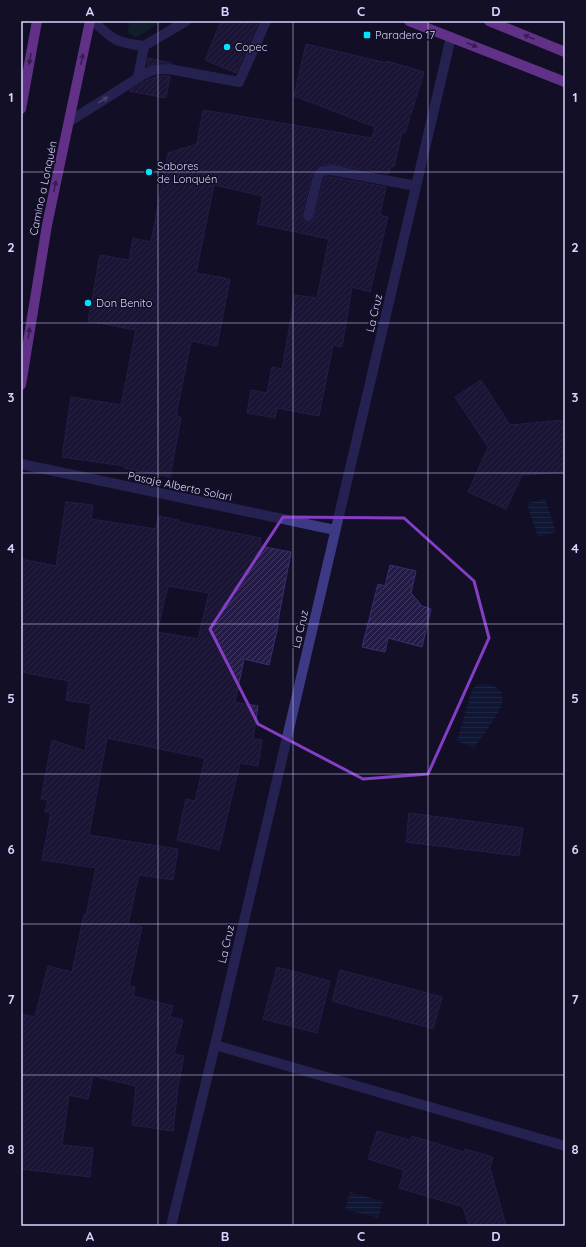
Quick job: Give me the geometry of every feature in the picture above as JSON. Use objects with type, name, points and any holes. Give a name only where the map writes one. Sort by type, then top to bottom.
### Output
[{"type":"main road","points":[[21,109],[37,21]]},
{"type":"main road","name":"Camino a Lonquén","points":[[21,385],[47,225],[90,21]]},
{"type":"main road","points":[[409,21],[565,82]]},
{"type":"main road","points":[[489,21],[565,52]]},
{"type":"street","points":[[94,21],[116,40],[126,44],[144,46],[186,21]]},
{"type":"street","points":[[70,121],[138,78],[150,71],[158,69],[169,69],[239,82],[266,21]]},
{"type":"street","name":"La Cruz","points":[[171,1226],[215,1045],[451,37]]},
{"type":"street","points":[[138,78],[144,46]]},
{"type":"street","points":[[308,216],[318,176],[322,171],[331,170],[416,186]]},
{"type":"street","name":"Pasaje Alberto Solari","points":[[21,464],[335,530]]},
{"type":"street","points":[[215,1045],[565,1146]]},
{"type":"highlighted area","points":[[283,517],[404,518],[474,581],[489,638],[428,774],[363,779],[258,724],[210,629]]},
{"type":"green space","points":[[130,21],[162,21],[135,37],[127,32]]},
{"type":"water","points":[[545,498],[556,532],[538,537],[527,504]]},
{"type":"water","points":[[485,683],[500,690],[502,695],[501,707],[474,748],[457,741],[472,690],[477,685]]},
{"type":"water","points":[[350,1192],[383,1201],[378,1218],[345,1209]]},
{"type":"building","points":[[221,21],[259,21],[236,73],[205,60]]},
{"type":"building","points":[[306,44],[387,63],[387,61],[424,72],[405,133],[402,132],[394,167],[391,166],[389,174],[330,164],[319,165],[312,174],[302,214],[304,221],[309,222],[313,220],[325,177],[386,187],[380,215],[388,217],[370,292],[352,287],[342,347],[333,345],[319,416],[277,408],[275,418],[247,413],[251,390],[267,393],[272,367],[282,369],[295,295],[317,298],[329,239],[257,224],[263,196],[214,185],[196,273],[230,279],[217,346],[191,341],[176,416],[181,417],[170,477],[124,468],[124,466],[62,457],[71,397],[121,405],[136,330],[88,321],[100,255],[129,260],[133,238],[151,242],[168,153],[197,144],[203,110],[372,138],[375,127],[294,96]]},
{"type":"building","points":[[148,58],[172,63],[159,63],[147,66]]},
{"type":"building","points":[[160,76],[170,76],[166,98],[129,91],[149,79]]},
{"type":"building","points":[[481,380],[510,425],[565,420],[565,472],[522,475],[506,509],[468,492],[488,447],[455,397]]},
{"type":"building","points":[[66,502],[93,505],[91,519],[156,529],[158,516],[179,520],[179,522],[261,538],[260,546],[291,552],[278,626],[269,665],[244,659],[235,702],[258,706],[253,739],[262,740],[258,766],[240,763],[219,850],[177,840],[186,799],[195,801],[205,758],[107,738],[89,835],[178,849],[173,880],[139,875],[128,924],[142,927],[129,986],[135,987],[133,996],[173,1006],[170,1017],[183,1020],[174,1054],[184,1056],[178,1087],[173,1131],[132,1125],[136,1086],[93,1076],[88,1099],[69,1095],[62,1145],[93,1148],[90,1177],[21,1169],[21,1014],[35,1017],[48,966],[72,972],[96,868],[42,860],[51,813],[45,812],[48,800],[41,799],[52,740],[85,751],[91,704],[66,700],[69,681],[21,672],[21,559],[56,566]],"holes":[[[168,586],[209,593],[198,639],[157,632]]]},
{"type":"building","points":[[390,565],[416,571],[411,593],[422,606],[431,609],[422,647],[388,638],[385,652],[362,647],[378,584],[385,586]]},
{"type":"building","points":[[409,813],[523,828],[519,856],[406,842]]},
{"type":"building","points":[[277,967],[330,981],[317,1033],[263,1019]]},
{"type":"building","points":[[340,970],[442,997],[433,1029],[332,1001]]},
{"type":"building","points":[[377,1131],[410,1140],[412,1136],[464,1152],[465,1149],[493,1157],[490,1168],[506,1226],[469,1226],[463,1207],[399,1188],[404,1170],[368,1159]]},
{"type":"place","name":"Paradero 17","points":[[367,35]]},
{"type":"place","name":"Copec","points":[[227,47]]},
{"type":"place","name":"Sabores de Lonquén","points":[[149,172]]},
{"type":"place","name":"Don Benito","points":[[88,303]]}]
